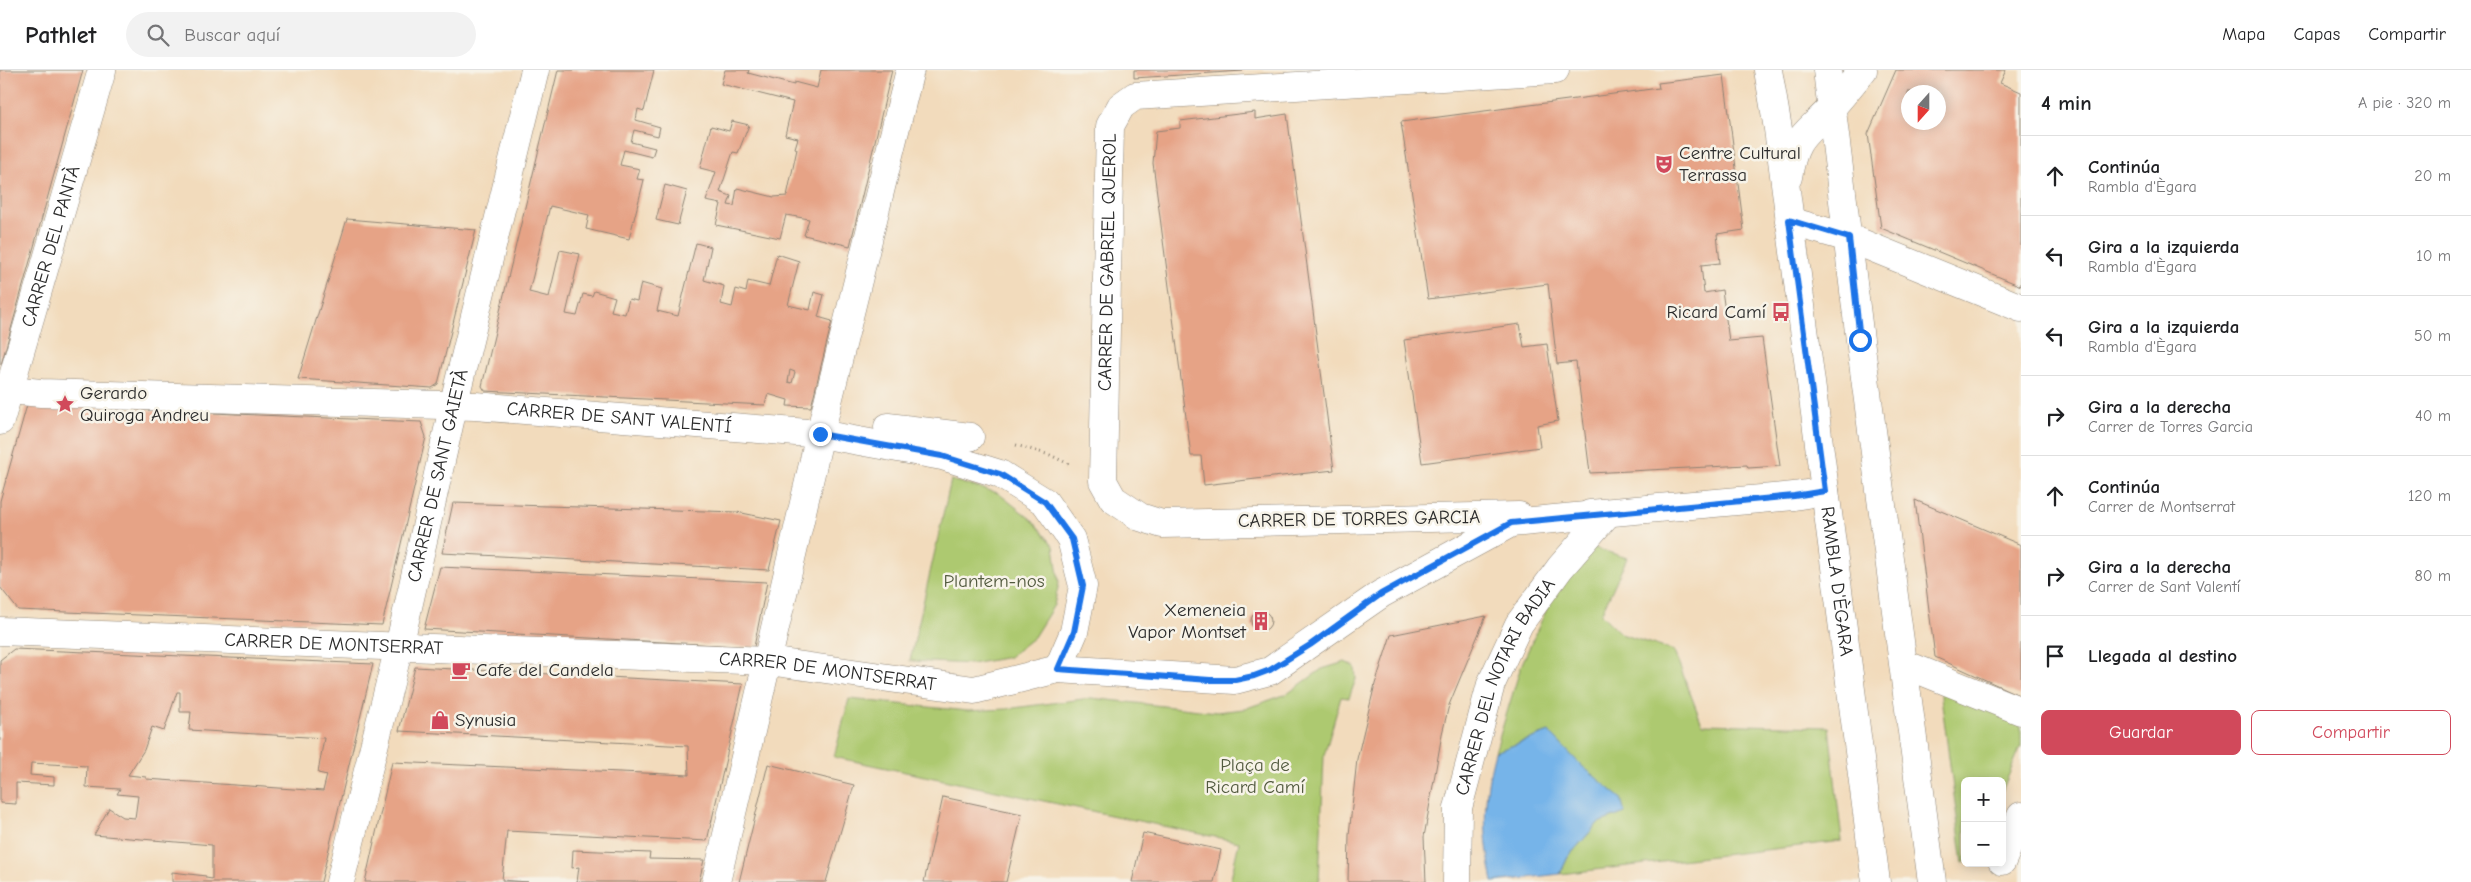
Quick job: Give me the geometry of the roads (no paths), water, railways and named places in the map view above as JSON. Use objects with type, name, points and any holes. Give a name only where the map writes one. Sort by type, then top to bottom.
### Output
[{"type":"street","name":"CARRER DEL PANTÀ","points":[[0,421],[5,390],[102,70]]},
{"type":"street","name":"CARRER DE SANT GAIETÀ","points":[[340,882],[399,647],[454,405],[535,70]]},
{"type":"street","points":[[716,882],[820,434],[910,70]]},
{"type":"street","name":"CARRER DE GABRIEL QUEROL","points":[[1162,524],[1140,518],[1113,499],[1104,481],[1110,126],[1122,106],[1136,96],[1555,70]]},
{"type":"street","name":"RAMBLA D'ÈGARA","points":[[1768,70],[1778,129],[1876,882]]},
{"type":"street","points":[[1827,70],[1849,238],[1861,350],[1932,882]]},
{"type":"street","points":[[1786,190],[1792,155],[1802,135],[1832,108],[1863,70]]},
{"type":"street","points":[[1789,220],[1849,238],[2021,308]]},
{"type":"street","name":"CARRER DE SANT VALENTÍ","points":[[5,390],[454,405],[820,434],[951,459],[1000,474],[1045,502],[1072,539],[1083,586],[1074,632],[1058,669]]},
{"type":"street","points":[[888,427],[970,438]]},
{"type":"street","name":"CARRER DE TORRES GARCIA","points":[[1162,524],[1607,514],[1794,496],[1825,491]]},
{"type":"street","name":"CARRER DE MONTSERRAT","points":[[0,631],[768,661],[974,690],[1058,669],[1210,680],[1235,680],[1270,670],[1302,650],[1381,594],[1511,523],[1607,514]]},
{"type":"street","name":"CARRER DEL NOTARI BADIA","points":[[1457,882],[1458,808],[1491,684],[1520,624],[1560,568],[1607,514]]},
{"type":"street","points":[[1904,664],[2021,711]]},
{"type":"street","points":[[2006,852],[2021,816]]},
{"type":"street","points":[[1991,882],[1999,867]]},
{"type":"water","points":[[1549,732],[1582,766],[1621,798],[1625,813],[1598,823],[1568,857],[1560,874],[1493,882],[1487,848],[1485,817],[1488,786],[1495,752]]},
{"type":"place","name":"Centre Cultural Terrassa","points":[[1664,164]]},
{"type":"place","name":"Ricard Camí","points":[[1781,312]]},
{"type":"place","name":"Gerardo Quiroga Andreu","points":[[65,404]]},
{"type":"place","name":"Xemeneia Vapor Montset","points":[[1261,621]]},
{"type":"place","name":"Cafe del Candela","points":[[461,670]]},
{"type":"place","name":"Synusia","points":[[440,720]]},
{"type":"park label","name":"Plantem-nos","points":[[994,581]]},
{"type":"park label","name":"Plaça de Ricard Camí","points":[[1255,776]]}]
